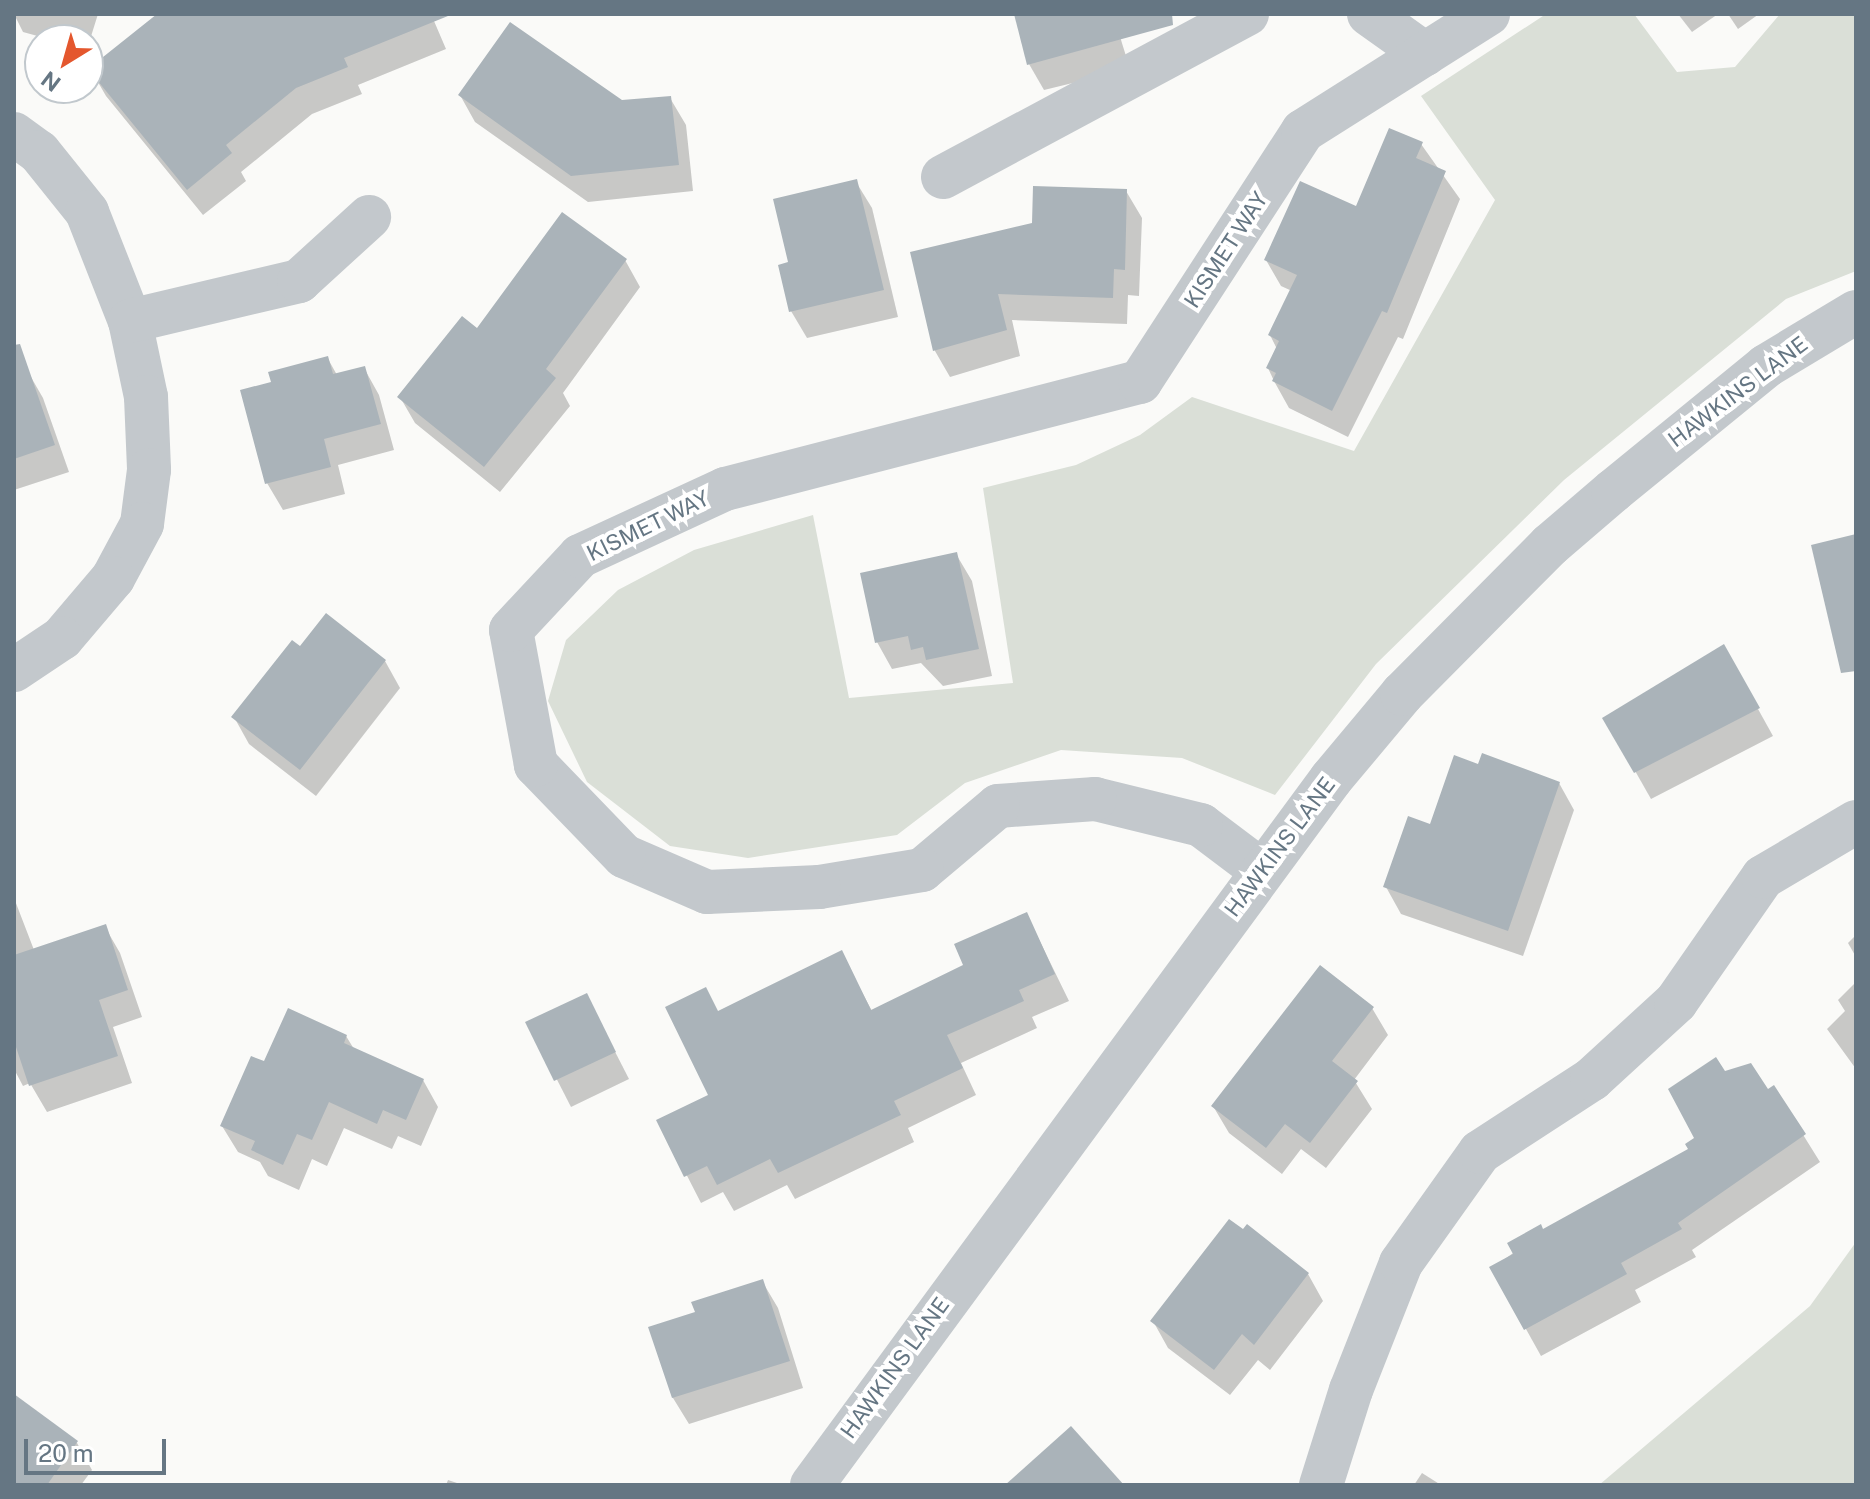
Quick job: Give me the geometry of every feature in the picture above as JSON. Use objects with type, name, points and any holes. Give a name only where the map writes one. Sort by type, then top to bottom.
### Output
[{"type":"street","points":[[943,177],[1247,14]]},
{"type":"street","points":[[1369,14],[1425,54]]},
{"type":"street","name":"KISMET WAY","points":[[1262,871],[1201,825],[1095,799],[998,806],[922,870],[819,887],[707,892],[624,856],[536,765],[511,630],[580,556],[725,489],[1140,382],[1303,131],[1488,14]]},
{"type":"street","points":[[14,134],[39,152],[87,212],[130,321],[146,397],[149,470],[142,524],[113,578],[62,638],[14,670]]},
{"type":"street","points":[[130,321],[299,281],[369,217]]},
{"type":"street","name":"HAWKINS LANE","points":[[812,1485],[1262,871],[1402,694],[1550,545],[1766,366],[1856,312]]},
{"type":"street","points":[[1321,1485],[1351,1390],[1401,1263],[1480,1152],[1592,1079],[1676,1002],[1763,877],[1856,822]]},
{"type":"shaded area","points":[[1546,14],[1634,14],[1677,72],[1735,67],[1780,14],[1856,14],[1856,271],[1786,299],[1564,480],[1376,664],[1275,795],[1182,758],[1061,750],[965,783],[897,835],[748,858],[670,846],[587,782],[548,701],[566,640],[618,590],[694,550],[813,515],[849,698],[1013,683],[983,488],[1076,465],[1140,435],[1192,397],[1354,451],[1495,200],[1421,96]]},
{"type":"shaded area","points":[[1856,1242],[1856,1485],[1599,1485],[1810,1306]]},
{"type":"building","points":[[157,14],[448,16],[344,58],[348,67],[296,88],[226,145],[232,153],[187,190],[104,89],[104,56]]},
{"type":"building","points":[[1014,14],[1172,14],[1173,25],[1027,65]]},
{"type":"building","points":[[510,22],[622,100],[671,96],[679,165],[571,176],[458,95]]},
{"type":"building","points":[[1389,128],[1423,142],[1416,158],[1446,171],[1387,313],[1382,311],[1332,411],[1272,381],[1276,373],[1266,368],[1279,341],[1268,335],[1297,275],[1264,260],[1300,181],[1356,206]]},
{"type":"building","points":[[857,179],[884,290],[789,312],[778,265],[788,262],[773,199]]},
{"type":"building","points":[[1033,186],[1127,189],[1125,270],[1114,269],[1113,298],[998,294],[1007,330],[933,351],[910,252],[1032,223]]},
{"type":"building","points":[[562,212],[627,259],[546,369],[556,378],[484,467],[397,397],[462,316],[477,328]]},
{"type":"building","points":[[20,344],[55,445],[14,459],[14,345]]},
{"type":"building","points":[[328,356],[333,374],[365,366],[381,424],[324,439],[331,467],[265,484],[240,390],[271,382],[268,372]]},
{"type":"building","points":[[1856,534],[1856,671],[1841,673],[1811,545]]},
{"type":"building","points":[[957,552],[979,649],[926,660],[923,647],[911,650],[908,636],[875,643],[860,573]]},
{"type":"building","points":[[326,613],[386,660],[300,770],[231,717],[292,640],[300,646]]},
{"type":"building","points":[[1724,644],[1760,708],[1634,773],[1602,718]]},
{"type":"building","points":[[1482,753],[1560,782],[1508,931],[1383,887],[1408,816],[1430,824],[1454,755],[1478,764]]},
{"type":"building","points":[[1027,912],[1055,974],[1019,990],[1024,1001],[947,1035],[963,1068],[894,1101],[901,1115],[778,1173],[770,1159],[717,1185],[707,1166],[684,1177],[656,1120],[708,1095],[665,1007],[706,987],[718,1011],[842,950],[871,1010],[963,965],[954,944]]},
{"type":"building","points":[[106,924],[128,990],[99,1000],[118,1056],[29,1086],[14,1041],[14,955]]},
{"type":"building","points":[[1320,965],[1374,1007],[1332,1061],[1358,1081],[1310,1143],[1285,1124],[1266,1148],[1211,1106]]},
{"type":"building","points":[[587,993],[616,1052],[554,1081],[525,1022]]},
{"type":"building","points":[[288,1008],[347,1035],[344,1043],[424,1079],[406,1120],[383,1110],[377,1124],[329,1102],[312,1140],[297,1134],[283,1165],[251,1150],[255,1141],[220,1126],[251,1056],[264,1061]]},
{"type":"building","points":[[1716,1057],[1725,1071],[1751,1063],[1768,1089],[1774,1085],[1806,1134],[1678,1223],[1682,1229],[1621,1263],[1627,1274],[1524,1330],[1489,1267],[1513,1254],[1507,1243],[1541,1224],[1543,1229],[1688,1149],[1685,1144],[1694,1138],[1668,1089]]},
{"type":"building","points":[[1229,1219],[1243,1229],[1247,1224],[1309,1273],[1254,1345],[1242,1334],[1214,1370],[1150,1321]]},
{"type":"building","points":[[763,1279],[790,1361],[672,1398],[648,1327],[695,1312],[691,1302]]},
{"type":"building","points":[[14,1394],[78,1441],[47,1485],[14,1485]]},
{"type":"building","points":[[1071,1426],[1124,1485],[1005,1485]]}]
